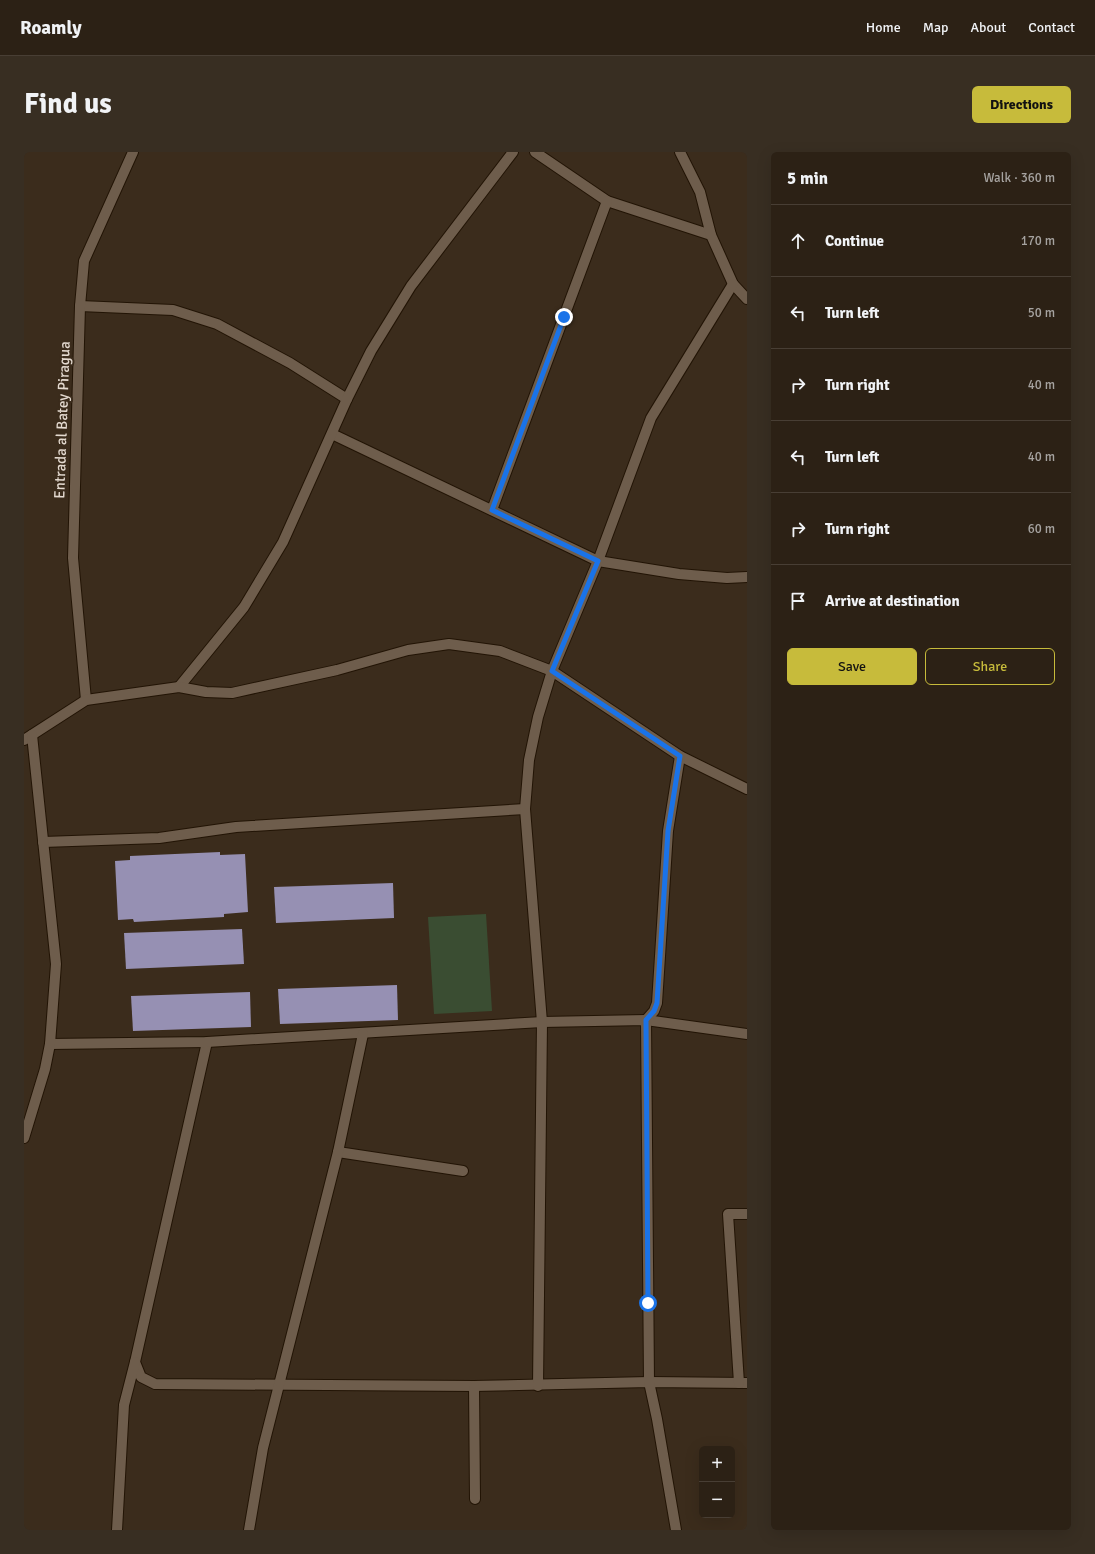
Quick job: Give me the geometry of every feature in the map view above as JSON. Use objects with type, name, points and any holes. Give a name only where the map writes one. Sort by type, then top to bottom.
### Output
[{"type":"street","name":"Entrada al Batey Piragua","points":[[86,700],[73,558],[80,306],[84,261],[133,152]]},
{"type":"street","points":[[179,687],[244,607],[279,549],[347,399],[372,351],[411,286],[513,152]]},
{"type":"street","points":[[535,152],[607,201],[711,235]]},
{"type":"street","points":[[680,152],[700,192],[711,235],[733,284],[747,299]]},
{"type":"street","points":[[492,510],[607,201]]},
{"type":"street","points":[[538,1386],[542,1022],[525,809],[529,760],[538,717],[552,671],[598,561],[651,418],[733,284]]},
{"type":"street","points":[[80,306],[173,310],[217,324],[290,363],[347,399]]},
{"type":"street","points":[[332,434],[598,561],[679,574],[727,578],[747,577]]},
{"type":"street","points":[[24,1138],[45,1069],[50,1044],[56,964],[43,842],[28,737],[86,700],[179,687],[206,692],[232,693],[337,670],[408,650],[449,644],[500,652],[552,671],[680,756],[747,789]]},
{"type":"street","points":[[676,1530],[657,1419],[649,1382],[646,1020],[654,1011],[657,1003],[668,831],[680,756]]},
{"type":"street","points":[[43,842],[159,838],[236,827],[525,809]]},
{"type":"street","points":[[50,1044],[208,1042],[363,1034],[542,1022],[646,1020],[747,1034]]},
{"type":"street","points":[[249,1530],[263,1448],[338,1152],[363,1034]]},
{"type":"street","points":[[117,1530],[124,1405],[208,1042]]},
{"type":"street","points":[[338,1152],[462,1171]]},
{"type":"street","points":[[135,1362],[141,1377],[155,1384],[538,1386],[649,1382],[743,1383],[728,1214],[747,1214]]},
{"type":"street","points":[[474,1386],[475,1499]]},
{"type":"green space","points":[[486,914],[492,1011],[434,1014],[428,917]]},
{"type":"building","points":[[220,852],[220,855],[245,854],[248,912],[224,914],[224,917],[134,922],[133,919],[118,920],[115,861],[130,860],[130,856]]},
{"type":"building","points":[[393,883],[394,918],[276,923],[274,887]]},
{"type":"building","points":[[242,929],[244,964],[126,969],[124,933]]},
{"type":"building","points":[[397,985],[398,1020],[280,1024],[278,989]]},
{"type":"building","points":[[250,992],[251,1027],[133,1031],[131,996]]},
{"type":"route","points":[[564,317],[492,510],[598,561],[552,671],[680,756],[668,831],[657,1003],[654,1011],[646,1020],[648,1303]]}]
